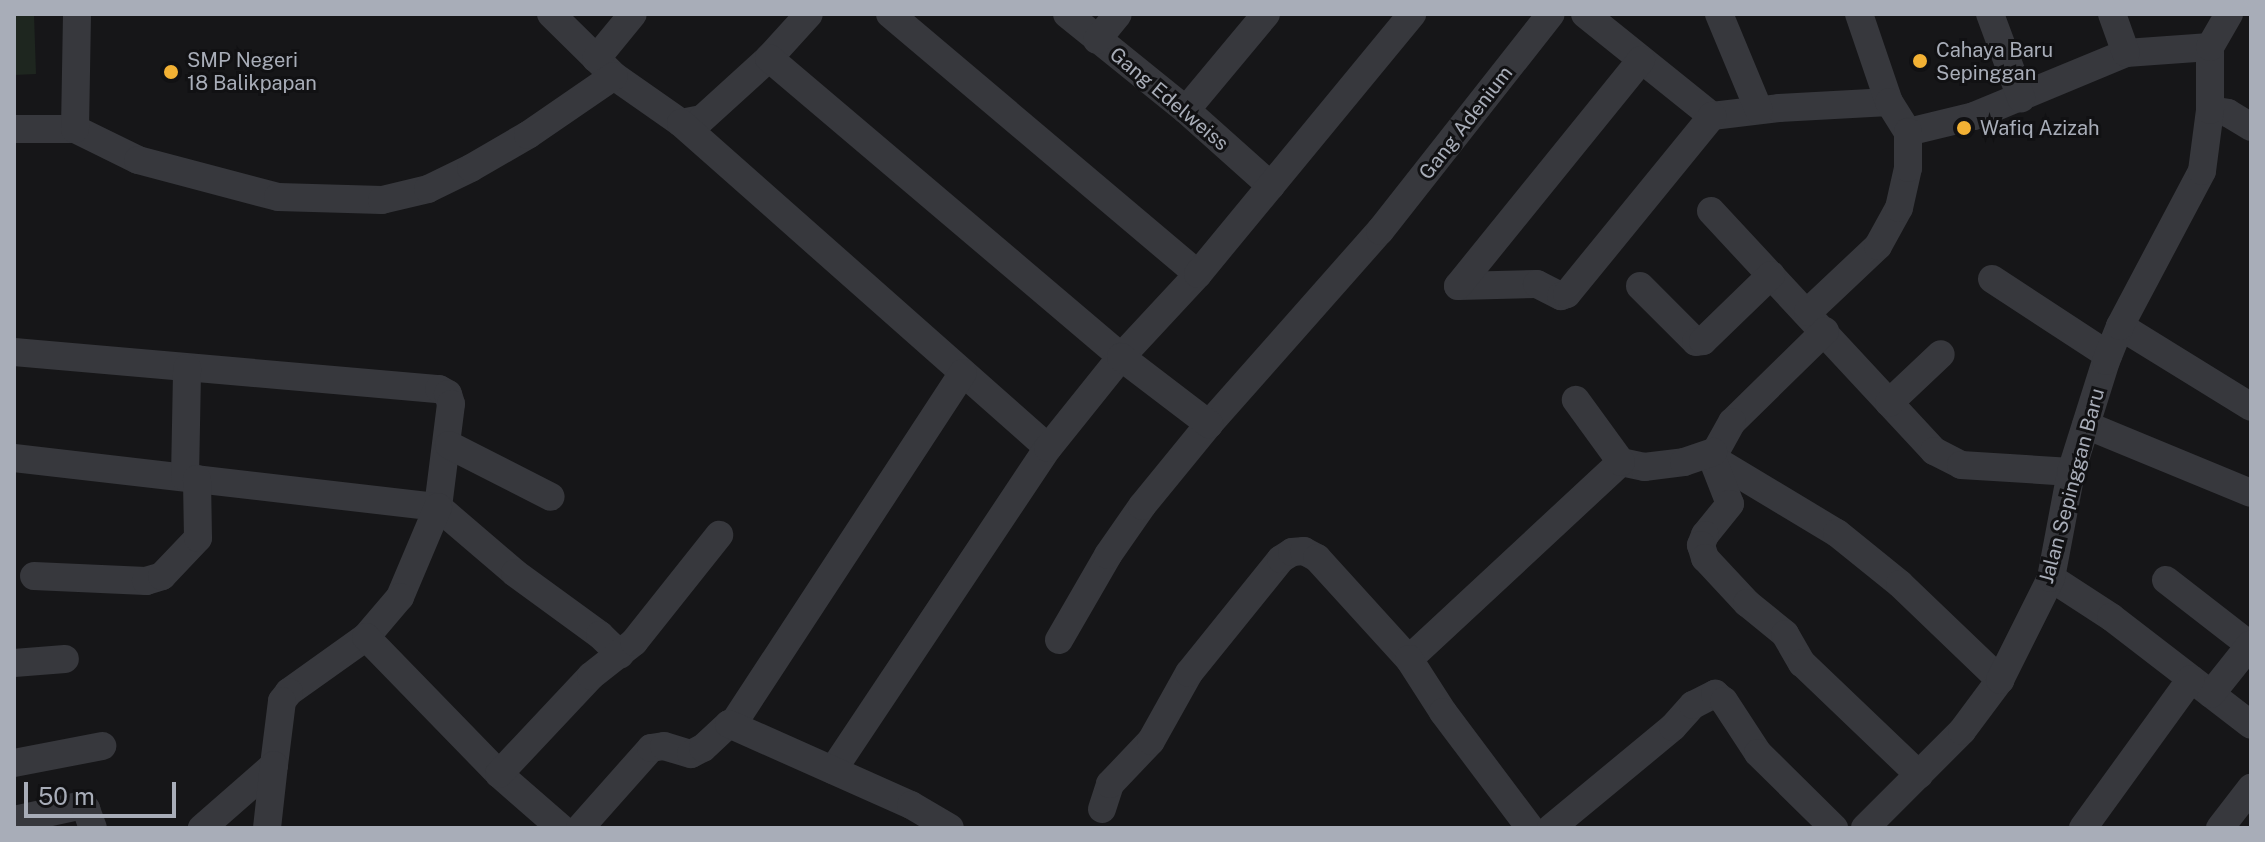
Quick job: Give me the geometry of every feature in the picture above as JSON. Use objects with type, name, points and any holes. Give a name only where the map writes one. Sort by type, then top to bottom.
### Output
[{"type":"street","points":[[75,129],[77,14]]},
{"type":"street","points":[[551,14],[605,68],[681,123],[1048,448]]},
{"type":"street","points":[[14,129],[75,129],[138,160],[278,197],[382,200],[428,189],[528,135],[605,68],[633,14]]},
{"type":"street","points":[[681,123],[702,119],[769,58],[809,14]]},
{"type":"street","points":[[890,14],[1198,274]]},
{"type":"street","name":"Gang Edelweiss","points":[[1067,14],[1186,110],[1271,186]]},
{"type":"street","points":[[1097,40],[1118,14]]},
{"type":"street","points":[[1186,110],[1266,14]]},
{"type":"street","points":[[833,770],[1048,448],[1121,357],[1198,274],[1412,14]]},
{"type":"street","name":"Gang Adenium","points":[[1059,640],[1108,555],[1209,424],[1380,231],[1551,14]]},
{"type":"street","points":[[1585,14],[1712,116]]},
{"type":"street","points":[[1719,14],[1759,110]]},
{"type":"street","points":[[1712,455],[1732,422],[1878,246],[1899,208],[1908,168],[1908,132],[1889,102],[1859,14]]},
{"type":"street","points":[[1990,14],[2021,98]]},
{"type":"street","points":[[2112,14],[2126,53]]},
{"type":"street","name":"Jalan Sepinggan Baru","points":[[1868,827],[1962,731],[2000,680],[2051,578],[2071,472],[2108,355],[2120,326],[2191,199],[2202,171],[2210,110],[2210,47],[2229,14]]},
{"type":"street","points":[[1908,132],[1974,116],[2126,53],[2210,47]]},
{"type":"street","points":[[769,58],[1121,357],[1209,424]]},
{"type":"street","points":[[1641,60],[1458,286],[1537,284],[1561,296],[1575,289],[1712,116],[1889,102]]},
{"type":"street","points":[[2210,110],[2228,113],[2251,127]]},
{"type":"street","points":[[1711,211],[1934,451],[1961,465],[2071,472]]},
{"type":"street","points":[[1640,286],[1696,342],[1703,341],[1771,275]]},
{"type":"street","points":[[1992,279],[2108,355]]},
{"type":"street","points":[[2120,326],[2251,407]]},
{"type":"street","points":[[14,352],[439,389],[448,394],[451,404],[449,445],[438,507],[411,576],[400,597],[366,637],[289,692],[282,701],[267,828]]},
{"type":"street","points":[[1889,403],[1941,354]]},
{"type":"street","points":[[34,576],[146,581],[162,576],[198,538],[191,478],[187,368]]},
{"type":"street","points":[[580,828],[651,748],[664,746],[691,754],[703,748],[735,721],[963,373]]},
{"type":"street","points":[[1576,400],[1621,462],[1654,466],[1712,455],[1837,533],[1900,584],[2000,680]]},
{"type":"street","points":[[2086,425],[2251,493]]},
{"type":"street","points":[[449,445],[551,497]]},
{"type":"street","points":[[1712,455],[1730,504],[1705,535],[1701,545],[1705,558],[1747,603],[1785,634],[1802,663],[1919,775]]},
{"type":"street","points":[[14,458],[438,507],[515,573],[600,635],[620,654]]},
{"type":"street","points":[[1409,659],[1621,462]]},
{"type":"street","points":[[499,774],[591,676],[620,654],[719,535]]},
{"type":"street","points":[[1102,809],[1110,784],[1151,741],[1189,673],[1281,559],[1292,552],[1304,551],[1317,558],[1409,659],[1443,712],[1530,828]]},
{"type":"street","points":[[2051,578],[2111,617],[2251,725]]},
{"type":"street","points":[[2083,828],[2201,687],[2250,646],[2166,580]]},
{"type":"street","points":[[366,637],[499,774],[561,828]]},
{"type":"street","points":[[14,663],[65,659]]},
{"type":"street","points":[[1551,828],[1673,727],[1693,705],[1715,694],[1724,701],[1758,753],[1834,828]]},
{"type":"street","points":[[729,724],[911,805],[950,828]]},
{"type":"street","points":[[14,763],[102,746]]},
{"type":"street","points":[[202,828],[274,765]]},
{"type":"street","points":[[2220,828],[2251,788]]},
{"type":"street","points":[[14,820],[79,806],[86,809],[93,828]]},
{"type":"shaded area","points":[[14,14],[34,14],[36,74],[14,75]]},
{"type":"place","name":"Cahaya Baru Sepinggan","points":[[1920,61]]},
{"type":"place","name":"SMP Negeri 18 Balikpapan","points":[[171,72]]},
{"type":"place","name":"Wafiq Azizah","points":[[1964,128]]}]
